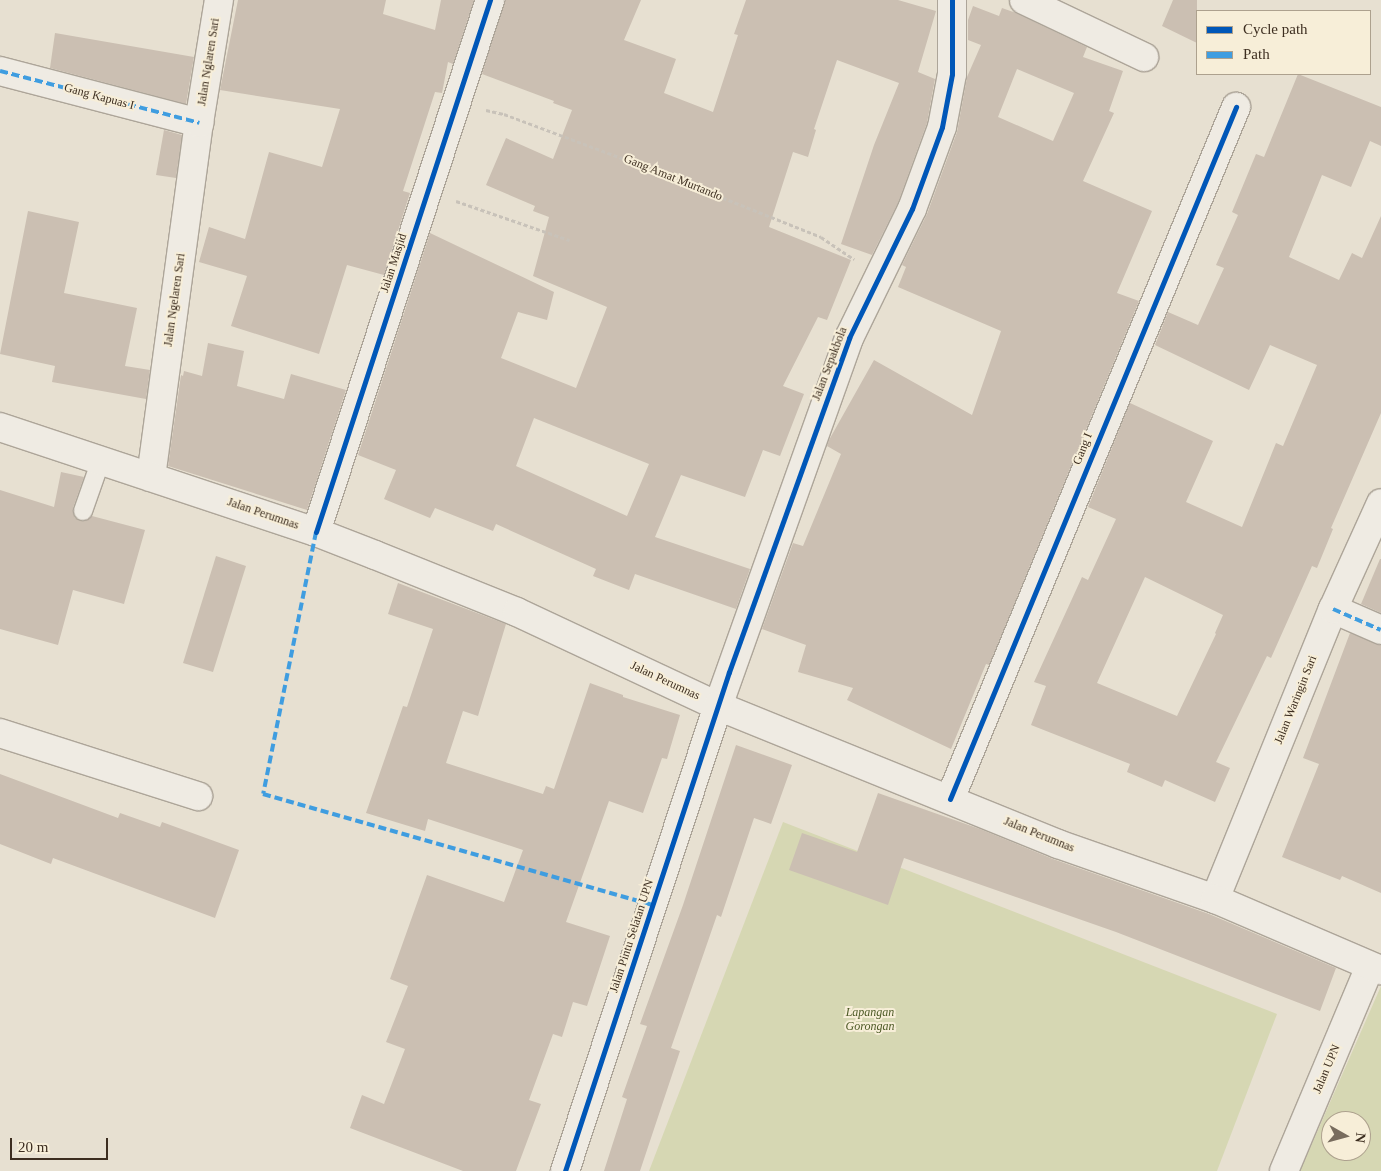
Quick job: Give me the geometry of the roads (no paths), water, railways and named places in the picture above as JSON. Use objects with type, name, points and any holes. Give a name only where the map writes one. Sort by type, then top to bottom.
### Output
[{"type":"street","name":"Jalan Nglaren Sari","points":[[199,123],[219,0]]},
{"type":"street","name":"Jalan Masjid","points":[[316,532],[490,0]]},
{"type":"street","name":"Jalan Sepakbola","points":[[718,706],[849,338],[912,209],[942,127],[952,74],[952,0]]},
{"type":"street","points":[[1024,0],[1144,57]]},
{"type":"street","name":"Gang Kapuas I","points":[[0,71],[199,123]]},
{"type":"street","name":"Gang I","points":[[950,799],[1236,107]]},
{"type":"street","name":"Jalan Ngelaren Sari","points":[[151,477],[199,123]]},
{"type":"street","name":"Jalan Perumnas","points":[[0,427],[316,532],[517,612],[718,706],[1058,844],[1215,899],[1375,968]]},
{"type":"street","name":"Jalan Waringin Sari","points":[[1215,899],[1333,609],[1381,503]]},
{"type":"street","points":[[1333,609],[1381,630]]},
{"type":"street","name":"Jalan Pintu Selatan UPN","points":[[566,1171],[718,706]]},
{"type":"street","points":[[0,732],[198,796]]},
{"type":"street","name":"Jalan UPN","points":[[1284,1171],[1375,968]]},
{"type":"lane","points":[[83,511],[102,460]]},
{"type":"park label","name":"Lapangan Gorongan","points":[[870,1020]]}]
